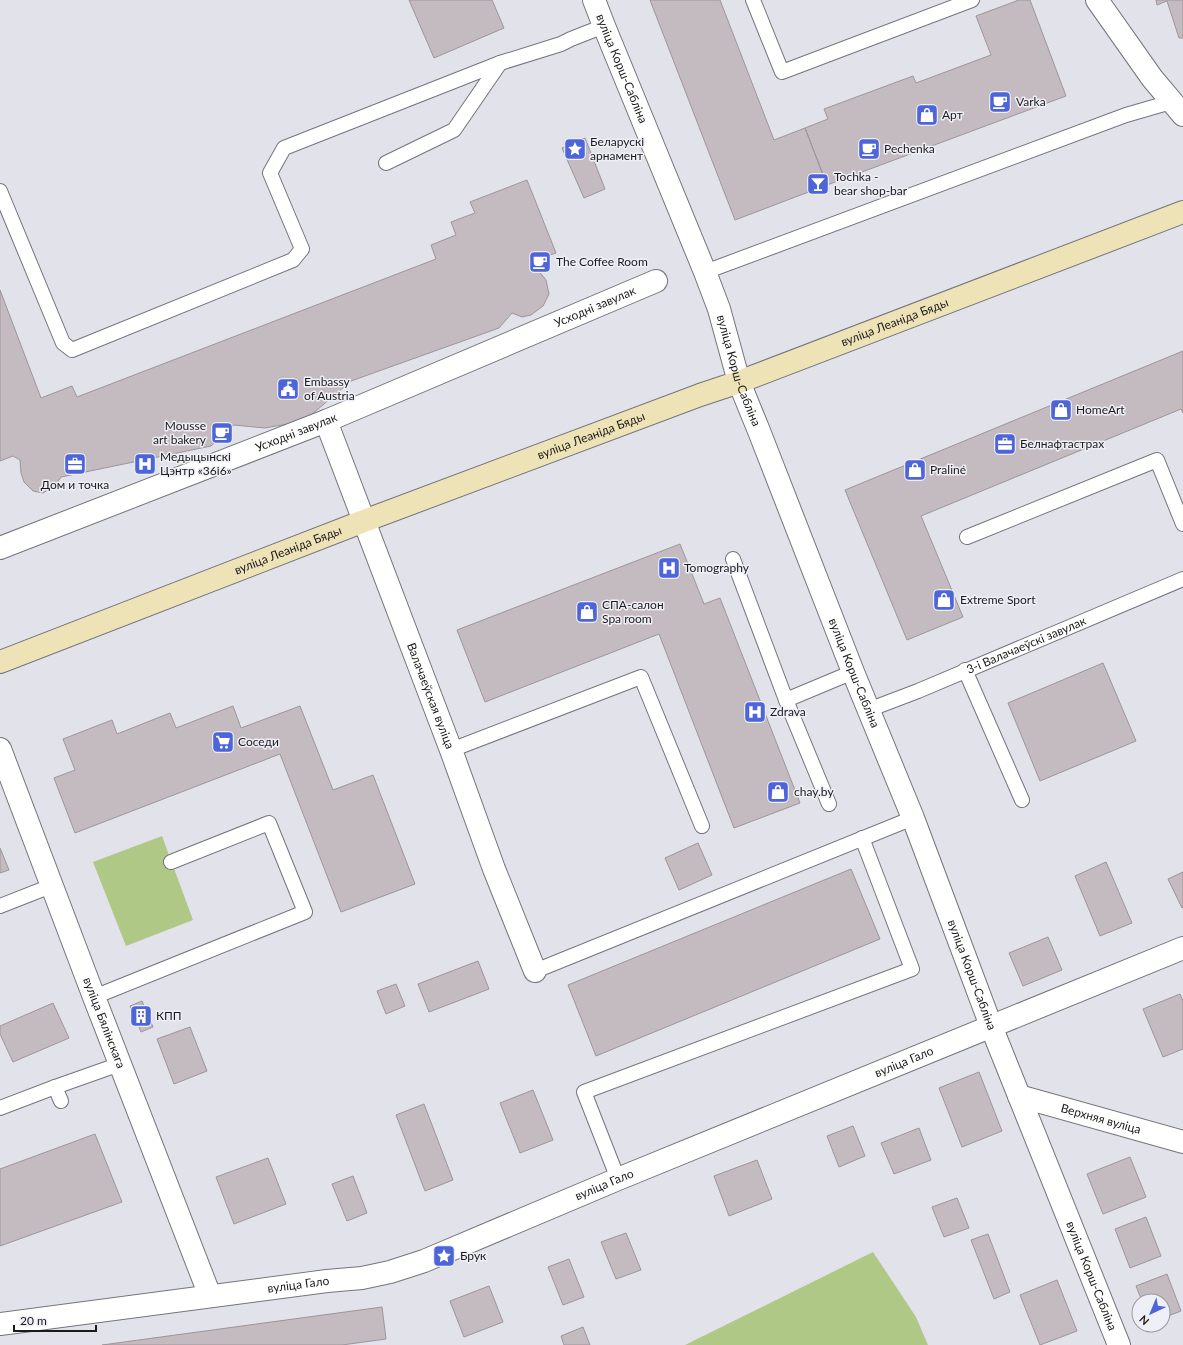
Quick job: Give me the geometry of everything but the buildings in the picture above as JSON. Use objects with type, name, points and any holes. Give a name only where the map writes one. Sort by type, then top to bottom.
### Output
[{"type":"main road","name":"вуліца Леаніда Бяды","points":[[0,662],[364,521],[738,382],[1183,212]]},
{"type":"street","name":"вуліца Корш-Сабліна","points":[[594,0],[719,309],[738,382],[762,438],[868,710],[913,818],[991,1026],[1119,1345]]},
{"type":"street","points":[[1097,0],[1135,55],[1177,108]]},
{"type":"street","name":"Усходні завулак","points":[[0,548],[326,420],[656,281]]},
{"type":"street","name":"Валачаеўская вуліца","points":[[326,420],[451,750],[494,869],[535,971]]},
{"type":"street","name":"вуліца Бялінскага","points":[[0,749],[210,1296]]},
{"type":"street","name":"вуліца Гало","points":[[0,1324],[210,1296],[362,1278],[390,1272],[424,1261],[1183,948]]},
{"type":"street","name":"Верхняя вуліца","points":[[1019,1096],[1183,1142]]},
{"type":"lane","points":[[753,0],[782,72],[971,0]]},
{"type":"lane","points":[[0,191],[62,343],[72,350],[293,260],[302,249],[270,173],[284,148],[500,63],[561,44],[604,26]]},
{"type":"lane","points":[[386,162],[454,130],[500,63]]},
{"type":"lane","points":[[705,272],[1126,115],[1177,108]]},
{"type":"lane","points":[[967,537],[1157,460],[1183,524]]},
{"type":"lane","points":[[733,559],[786,700],[829,804]]},
{"type":"lane","name":"3-і Валачаеўскі завулак","points":[[868,710],[1183,579]]},
{"type":"lane","points":[[965,670],[1022,800]]},
{"type":"lane","points":[[786,700],[853,672]]},
{"type":"lane","points":[[451,750],[641,677],[702,826]]},
{"type":"lane","points":[[535,971],[913,818]]},
{"type":"lane","points":[[94,997],[305,912],[269,823],[171,862]]},
{"type":"lane","points":[[618,1180],[584,1092],[912,969],[862,838]]},
{"type":"lane","points":[[0,905],[52,886]]},
{"type":"lane","points":[[0,1108],[120,1064]]},
{"type":"lane","points":[[55,1087],[61,1101]]},
{"type":"green space","points":[[162,836],[193,920],[126,946],[93,862]]},
{"type":"green space","points":[[873,1252],[916,1317],[928,1345],[685,1345]]},
{"type":"place","name":"Varka","points":[[1000,102]]},
{"type":"place","name":"Арт","points":[[927,115]]},
{"type":"place","name":"Беларускі арнамент","points":[[575,149]]},
{"type":"place","name":"Pechenka","points":[[869,149]]},
{"type":"place","name":"Tochka - bear shop-bar","points":[[818,184]]},
{"type":"place","name":"The Coffee Room","points":[[540,262]]},
{"type":"place","name":"Embassy of Austria","points":[[288,389]]},
{"type":"place","name":"HomeArt","points":[[1061,410]]},
{"type":"place","name":"Mousse art bakery","points":[[222,433]]},
{"type":"place","name":"Белнафтастрах","points":[[1005,444]]},
{"type":"place","name":"Дом и точка","points":[[75,464]]},
{"type":"place","name":"Медыцынскі Цэнтр «36і6»","points":[[145,464]]},
{"type":"place","name":"Praliné","points":[[915,470]]},
{"type":"place","name":"Tomography","points":[[669,568]]},
{"type":"place","name":"Extreme Sport","points":[[944,600]]},
{"type":"place","name":"СПА-салон Spa room","points":[[587,612]]},
{"type":"place","name":"Zdrava","points":[[755,712]]},
{"type":"place","name":"Соседи","points":[[223,742]]},
{"type":"place","name":"chay.by","points":[[778,792]]},
{"type":"place","name":"КПП","points":[[141,1016]]},
{"type":"place","name":"Брук","points":[[444,1256]]}]
